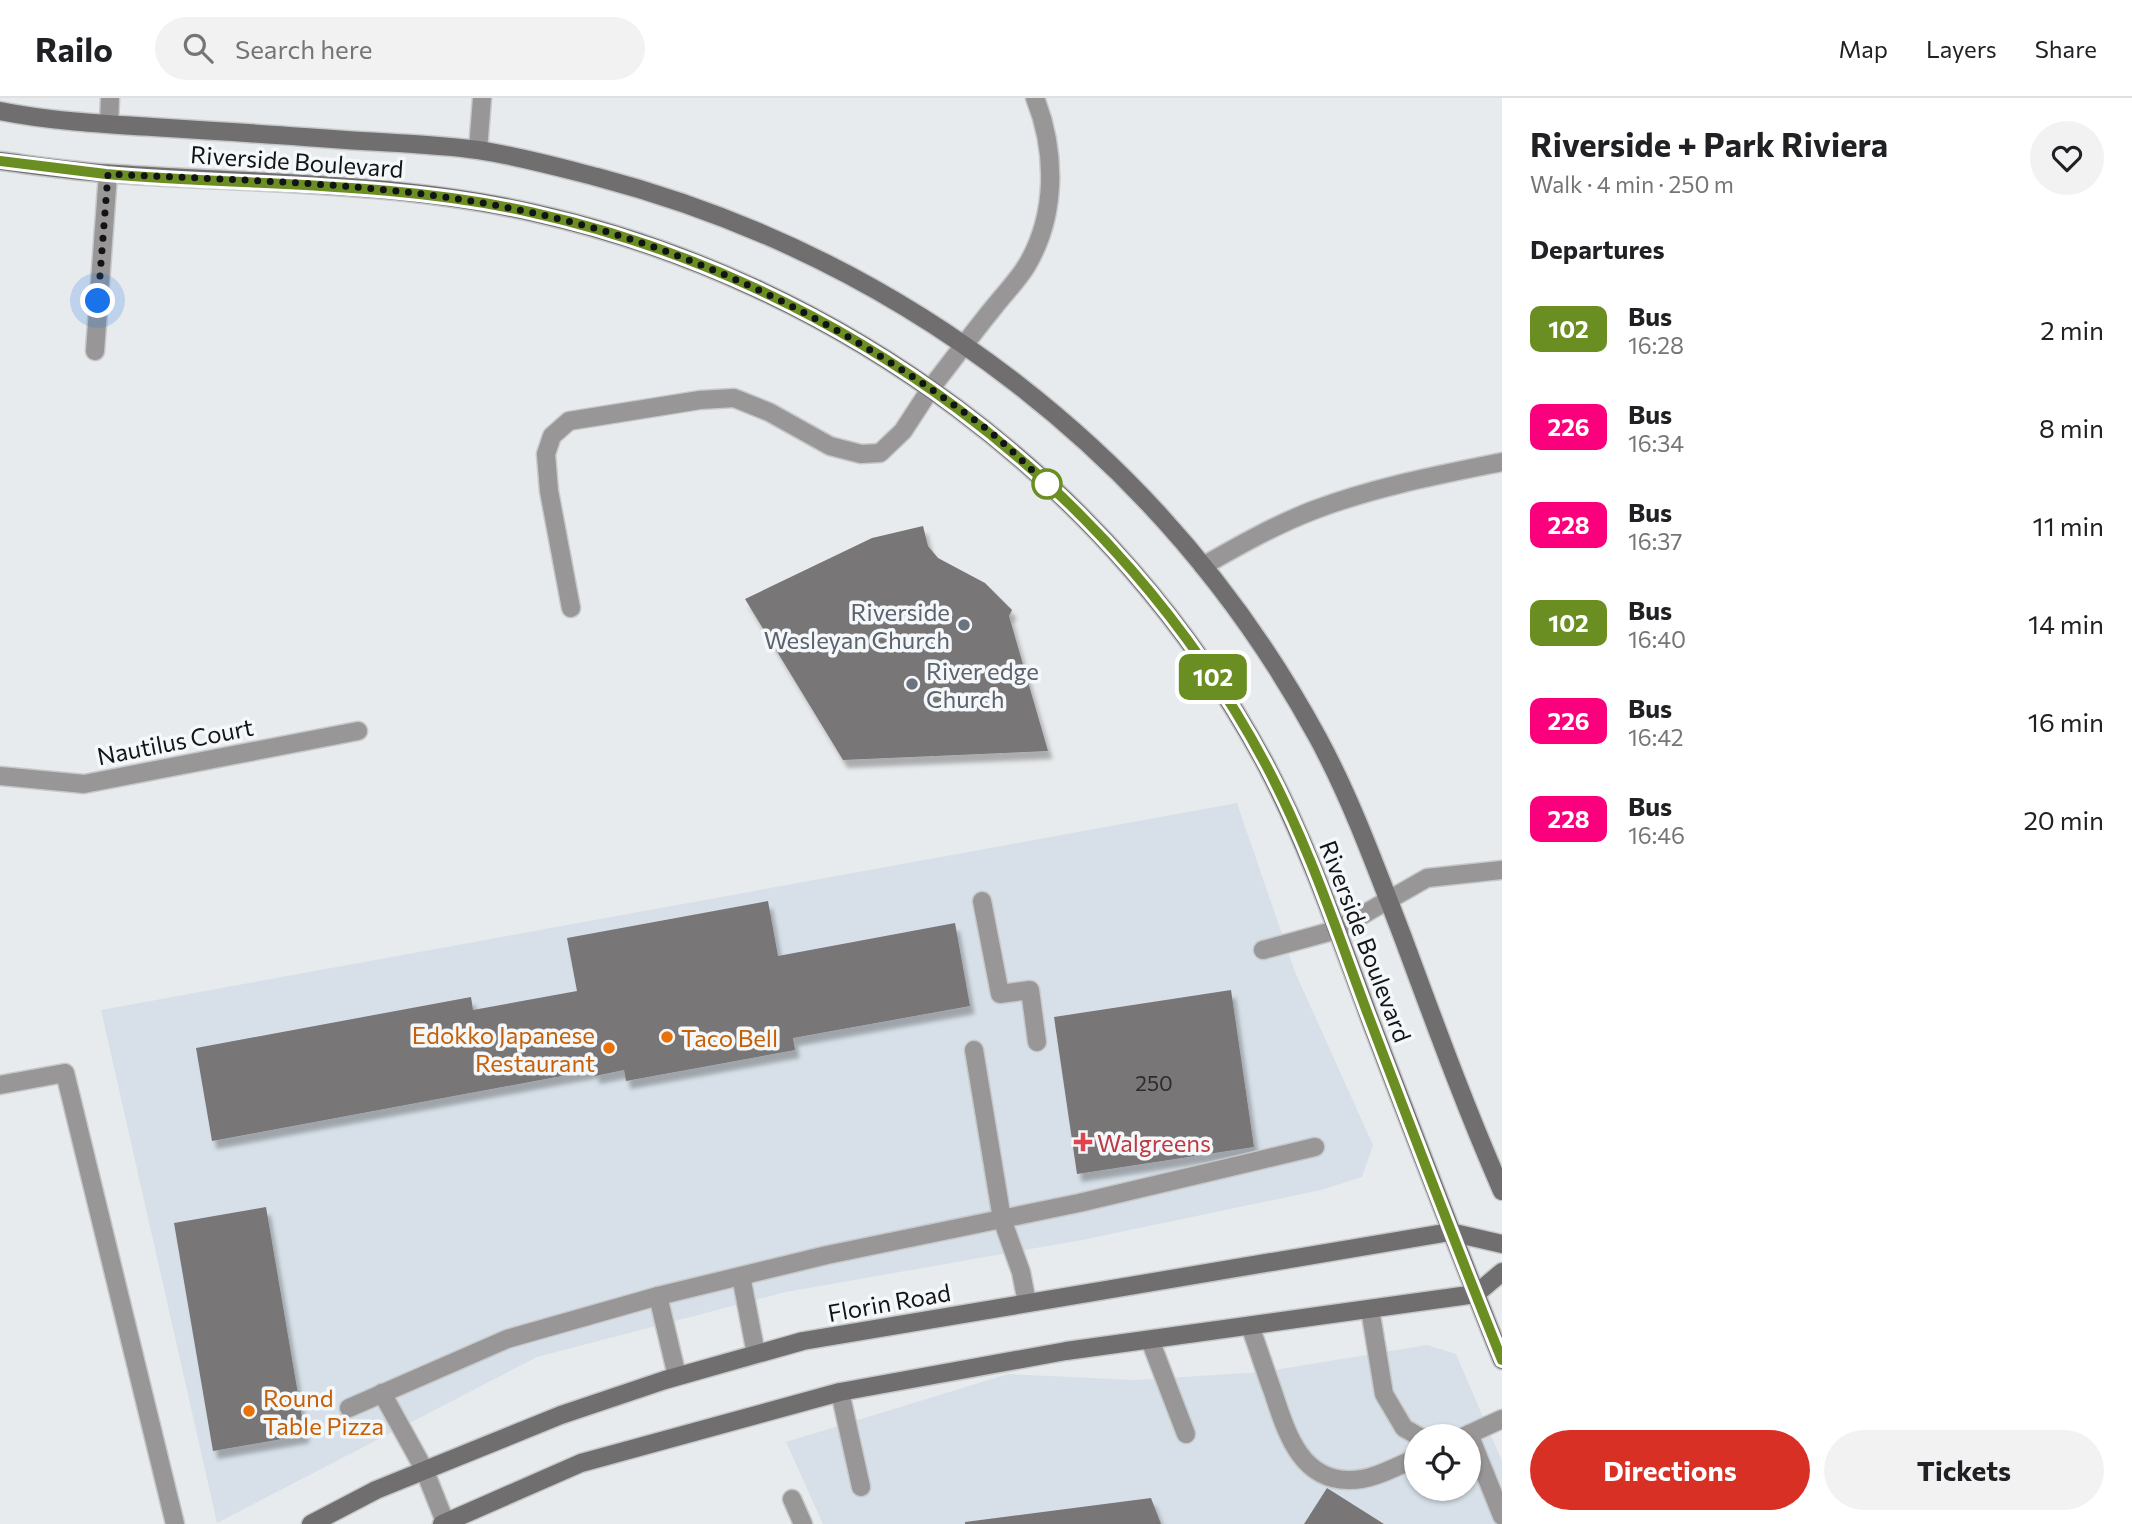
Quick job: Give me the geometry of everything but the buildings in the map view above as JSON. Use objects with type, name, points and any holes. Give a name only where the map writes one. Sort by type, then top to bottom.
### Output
[{"type":"street","points":[[109,124],[110,98]]},
{"type":"street","points":[[478,150],[482,98]]},
{"type":"street","points":[[571,608],[549,491],[546,454],[552,436],[569,421],[700,400],[734,398],[769,412],[830,446],[861,454],[880,453],[903,431],[930,388],[1028,264],[1041,233],[1050,194],[1051,160],[1044,120],[1035,98]]},
{"type":"street","name":"Riverside Boulevard","points":[[0,111],[109,124],[478,150],[557,166],[653,192],[730,219],[820,259],[891,297],[965,344],[1069,426],[1141,496],[1203,566],[1266,652],[1318,738],[1361,827],[1476,1132],[1502,1191]]},
{"type":"street","name":"Riverside Boulevard","points":[[0,161],[108,174],[363,188],[451,198],[542,215],[696,262],[784,301],[852,338],[978,422],[1095,530],[1149,592],[1215,681],[1265,764],[1309,856],[1450,1232],[1502,1360]]},
{"type":"street","points":[[95,351],[108,174]]},
{"type":"street","points":[[1203,566],[1249,540],[1312,511],[1389,486],[1502,462]]},
{"type":"street","name":"Nautilus Court","points":[[0,776],[84,784],[358,732]]},
{"type":"street","points":[[1263,950],[1336,930],[1427,878],[1502,870]]},
{"type":"street","points":[[982,901],[1000,994],[1030,990],[1037,1042]]},
{"type":"street","points":[[974,1050],[1002,1219],[1021,1272],[1027,1303]]},
{"type":"street","points":[[0,1085],[65,1073],[175,1524]]},
{"type":"street","points":[[349,1408],[507,1339],[658,1296],[827,1255],[1079,1203],[1315,1147]]},
{"type":"street","name":"Florin Road","points":[[311,1524],[376,1490],[561,1415],[677,1376],[803,1341],[1450,1232],[1502,1244]]},
{"type":"street","points":[[382,1394],[425,1469],[444,1524],[581,1463],[839,1392],[1066,1352],[1476,1294],[1502,1272]]},
{"type":"street","points":[[741,1276],[756,1354]]},
{"type":"street","points":[[658,1296],[677,1376]]},
{"type":"street","points":[[1370,1309],[1384,1394],[1404,1428]]},
{"type":"street","points":[[1250,1326],[1287,1433],[1300,1457],[1317,1472],[1332,1479],[1374,1477],[1404,1463]]},
{"type":"street","points":[[1150,1340],[1186,1434]]},
{"type":"street","points":[[839,1392],[861,1487]]},
{"type":"street","points":[[1481,1429],[1502,1419]]},
{"type":"street","points":[[1481,1469],[1502,1516]]},
{"type":"street","points":[[792,1499],[803,1524]]},
{"type":"shaded area","points":[[1237,803],[1295,972],[1373,1145],[1362,1177],[1321,1190],[1082,1240],[786,1292],[537,1357],[217,1523],[101,1010]]},
{"type":"shaded area","points":[[1427,1345],[1456,1354],[1502,1461],[1502,1524],[823,1524],[786,1442],[1008,1374],[1135,1380],[1262,1372]]},
{"type":"bus line","name":"102","points":[[0,161],[108,174],[363,188],[451,198],[529,212],[623,236],[696,262],[784,301],[863,344],[978,422],[1095,530],[1149,592],[1215,681],[1265,764],[1309,856],[1450,1232],[1502,1360]]},
{"type":"place","name":"Riverside Wesleyan Church","points":[[964,625]]},
{"type":"place","name":"River edge Church","points":[[912,684]]},
{"type":"place","name":"Taco Bell","points":[[667,1037]]},
{"type":"place","name":"Edokko Japanese Restaurant","points":[[609,1048]]},
{"type":"place","name":"Walgreens","points":[[1083,1142]]},
{"type":"place","name":"Round Table Pizza","points":[[249,1411]]},
{"type":"route","points":[[98,301],[108,174],[363,188],[451,198],[529,212],[623,236],[696,262],[784,301],[852,338],[930,388],[978,422],[1047,484]]}]
